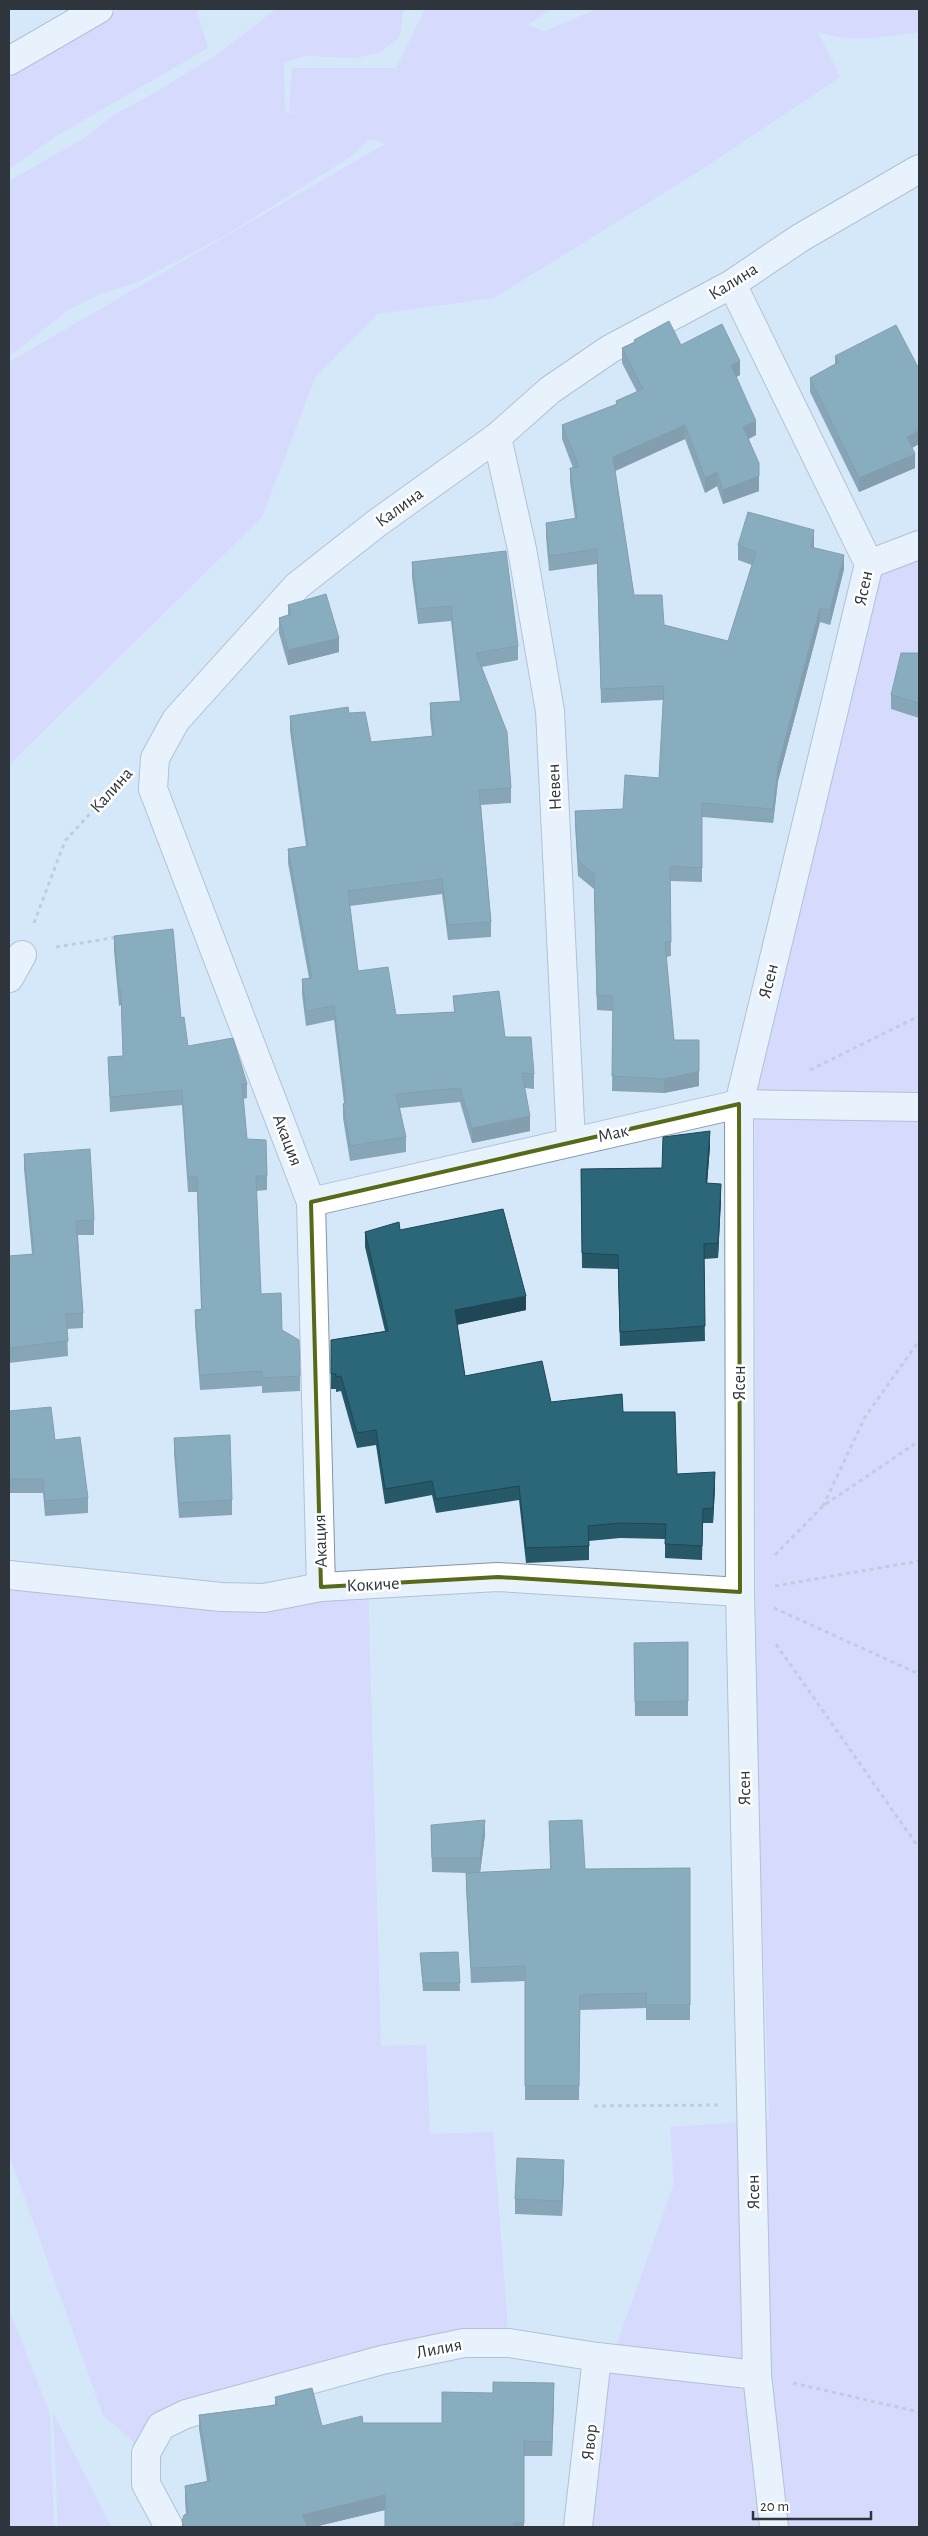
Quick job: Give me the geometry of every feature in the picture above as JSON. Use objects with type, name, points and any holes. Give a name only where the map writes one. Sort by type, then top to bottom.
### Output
[{"type":"street","points":[[9,61],[98,9]]},
{"type":"street","name":"Калина","points":[[176,720],[296,586],[377,523],[497,437],[550,390],[610,349],[732,284],[800,238],[919,169]]},
{"type":"street","name":"Ясен","points":[[732,284],[869,564],[739,1104],[740,1592],[757,2375],[774,2527]]},
{"type":"street","name":"Невен","points":[[497,437],[522,549],[550,711],[571,1142]]},
{"type":"street","points":[[869,564],[919,545]]},
{"type":"street","name":"Акация","points":[[176,720],[155,758],[153,789],[311,1202],[322,1587]]},
{"type":"street","points":[[9,978],[22,955]]},
{"type":"street","name":"Мак","points":[[311,1202],[739,1104],[919,1107]]},
{"type":"street","name":"Кокиче","points":[[9,1575],[230,1597],[264,1598],[322,1587],[498,1577],[740,1592]]},
{"type":"street","name":"Лилия","points":[[169,2527],[146,2484],[146,2453],[160,2426],[186,2414],[382,2360],[464,2342],[509,2343],[597,2357],[757,2375]]},
{"type":"street","name":"Явор","points":[[578,2527],[597,2357]]},
{"type":"path","name":"Калина","points":[[22,955],[65,841],[124,777]]},
{"type":"path","points":[[22,955],[135,932],[153,933]]},
{"type":"path","points":[[808,1071],[919,1016]]},
{"type":"path","points":[[823,1506],[865,1417],[919,1341]]},
{"type":"path","points":[[740,1592],[823,1506],[919,1441]]},
{"type":"path","points":[[740,1592],[919,1561]]},
{"type":"path","points":[[740,1592],[919,1674]]},
{"type":"path","points":[[774,1640],[919,1848]]},
{"type":"path","points":[[594,2106],[751,2105]]},
{"type":"path","points":[[757,2375],[919,2412]]},
{"type":"highlighted area","points":[[739,1104],[740,1592],[498,1577],[321,1587],[311,1202]]},
{"type":"shaded area","points":[[119,9],[196,9],[208,48],[58,135],[9,169],[9,75]]},
{"type":"shaded area","points":[[276,9],[406,9],[403,12],[400,37],[381,52],[357,58],[306,56],[284,62],[285,111],[301,115],[289,110],[292,68],[396,68],[425,9],[551,9],[527,25],[545,31],[597,9],[919,9],[919,32],[881,37],[843,38],[818,32],[840,77],[696,173],[494,298],[377,314],[315,378],[262,517],[9,765],[9,362],[385,144],[370,139],[350,157],[231,232],[138,282],[100,294],[70,309],[9,356],[9,181],[81,140],[115,114],[151,95],[218,54]]},
{"type":"shaded area","points":[[919,559],[919,2527],[589,2527],[606,2374],[674,2184],[670,2127],[769,2120],[756,1725],[755,1089],[878,575]]},
{"type":"shaded area","points":[[9,1575],[264,1598],[368,1584],[381,2046],[426,2045],[430,2134],[493,2132],[509,2343],[186,2414],[146,2453],[103,2415],[9,2154]]},
{"type":"shaded area","points":[[9,2309],[50,2414],[54,2527],[9,2527]]},
{"type":"shaded area","points":[[53,2412],[111,2527],[58,2527]]},
{"type":"building","points":[[669,321],[681,345],[722,324],[740,361],[731,365],[756,421],[743,427],[759,463],[759,476],[723,490],[717,472],[705,478],[685,425],[613,457],[634,595],[662,595],[664,625],[728,641],[756,552],[738,545],[748,512],[814,530],[811,547],[844,555],[830,610],[820,608],[778,767],[773,809],[702,803],[702,868],[670,866],[671,942],[665,942],[674,1040],[699,1040],[699,1071],[664,1079],[612,1076],[613,996],[597,996],[594,874],[578,861],[575,811],[623,809],[625,775],[659,778],[664,686],[601,689],[597,549],[549,556],[546,523],[577,518],[570,468],[579,467],[562,425],[617,404],[616,401],[643,389],[622,348]]},
{"type":"building","points":[[896,325],[919,369],[919,430],[907,437],[915,454],[859,478],[810,378],[839,362],[835,356]]},
{"type":"building","points":[[506,551],[518,646],[476,653],[507,732],[511,788],[479,790],[491,922],[448,925],[442,879],[348,891],[358,971],[388,967],[396,1015],[455,1012],[453,996],[499,991],[505,1037],[531,1037],[534,1074],[522,1073],[530,1116],[472,1128],[460,1088],[396,1094],[406,1137],[350,1146],[343,1104],[346,1103],[334,1006],[306,1011],[302,979],[312,978],[288,849],[308,846],[290,716],[348,707],[349,713],[365,712],[371,742],[434,736],[430,703],[461,701],[451,606],[418,609],[412,562]]},
{"type":"building","points":[[326,594],[339,638],[288,650],[279,618],[291,614],[288,605]]},
{"type":"building","points":[[901,653],[919,653],[919,703],[891,695]]},
{"type":"building","points":[[173,929],[181,1018],[184,1017],[188,1046],[233,1038],[247,1084],[242,1084],[247,1139],[266,1140],[267,1176],[256,1176],[261,1294],[281,1293],[282,1330],[299,1340],[300,1376],[262,1378],[262,1371],[200,1375],[195,1310],[202,1309],[197,1177],[188,1177],[182,1090],[110,1097],[108,1057],[123,1056],[121,991],[119,991],[114,936]]},
{"type":"building","points":[[710,1131],[706,1183],[721,1184],[718,1243],[704,1244],[705,1326],[620,1332],[618,1255],[582,1253],[581,1169],[662,1168],[663,1137]]},
{"type":"building","points":[[90,1149],[94,1220],[76,1221],[83,1313],[66,1314],[68,1341],[9,1348],[9,1256],[34,1254],[24,1154]]},
{"type":"building","points":[[503,1209],[526,1296],[455,1310],[465,1376],[542,1361],[551,1402],[622,1394],[623,1412],[675,1412],[677,1474],[715,1472],[713,1508],[703,1509],[702,1546],[665,1544],[666,1524],[620,1523],[588,1526],[589,1546],[526,1548],[519,1486],[436,1499],[432,1481],[385,1489],[376,1430],[357,1433],[341,1376],[336,1377],[336,1374],[331,1374],[331,1340],[388,1331],[365,1232],[399,1222],[400,1230]]},
{"type":"building","points":[[51,1407],[55,1440],[80,1437],[88,1498],[45,1501],[43,1479],[9,1479],[9,1411]]},
{"type":"building","points":[[230,1435],[232,1500],[179,1503],[174,1438]]},
{"type":"building","points":[[688,1642],[688,1701],[635,1702],[634,1643]]},
{"type":"building","points":[[485,1820],[480,1858],[432,1858],[431,1825]]},
{"type":"building","points":[[582,1820],[585,1869],[690,1868],[690,2005],[646,2005],[647,1993],[580,1995],[579,2086],[525,2086],[525,1966],[471,1968],[466,1873],[551,1869],[549,1821]]},
{"type":"building","points":[[458,1952],[460,1983],[423,1983],[420,1953]]},
{"type":"building","points":[[517,2158],[564,2160],[562,2201],[515,2199]]},
{"type":"building","points":[[493,2382],[554,2383],[552,2442],[524,2441],[524,2523],[514,2523],[513,2527],[385,2527],[385,2495],[302,2515],[308,2527],[185,2527],[182,2521],[184,2515],[188,2513],[185,2486],[210,2481],[199,2415],[277,2405],[275,2397],[312,2388],[322,2426],[362,2416],[363,2423],[442,2423],[442,2392],[493,2393]]}]
